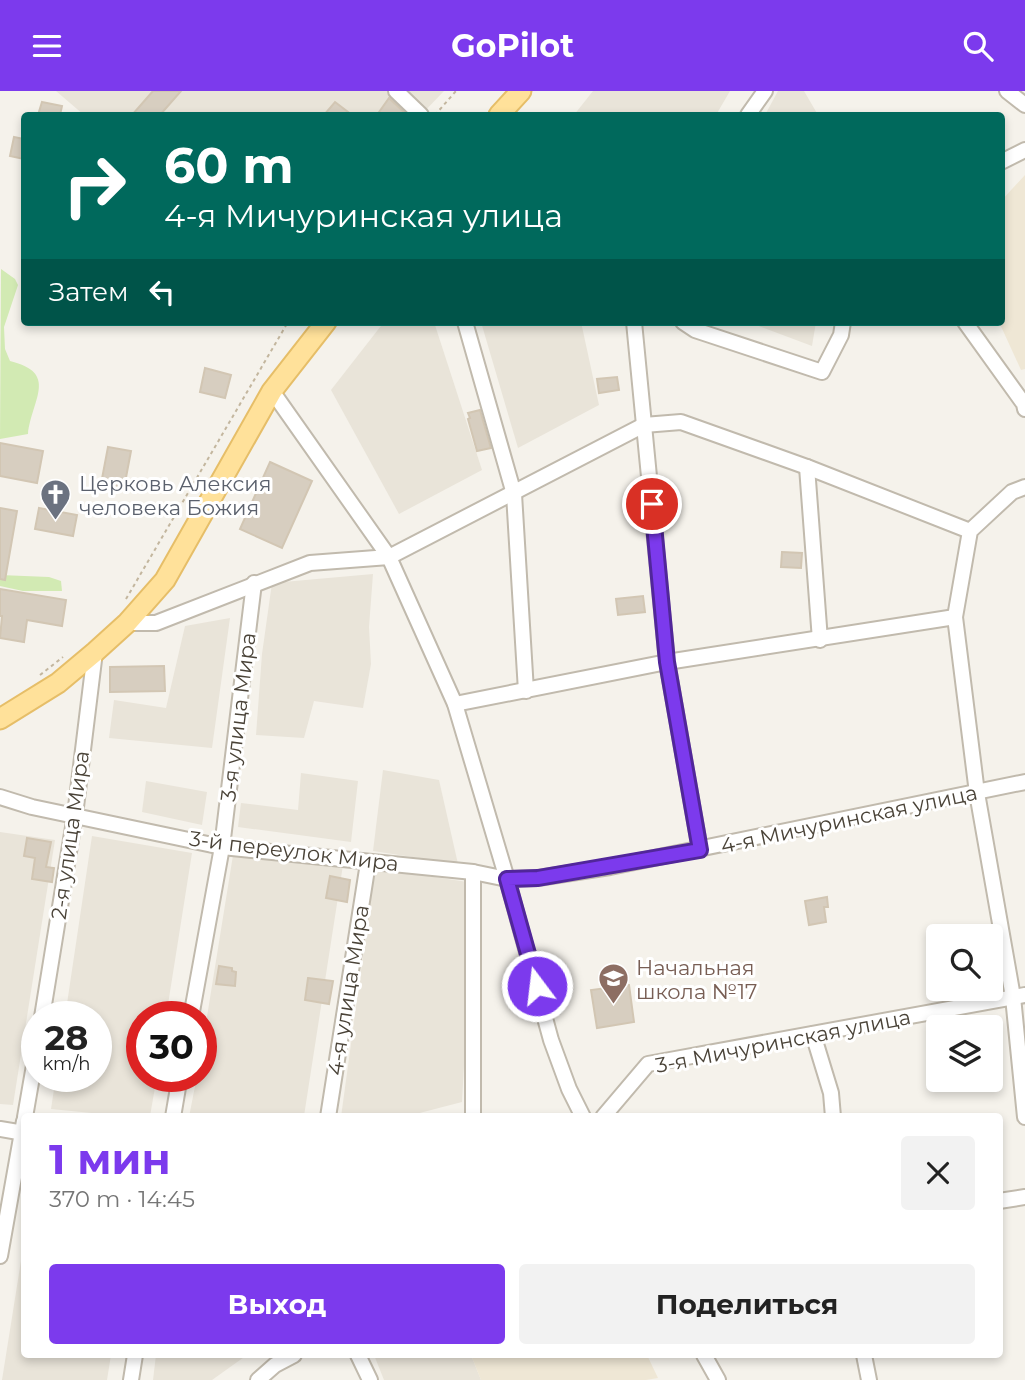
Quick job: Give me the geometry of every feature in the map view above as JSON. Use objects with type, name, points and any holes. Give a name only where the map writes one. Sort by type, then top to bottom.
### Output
[{"type":"main road","points":[[502,112],[521,91]]},
{"type":"main road","points":[[0,719],[58,683],[95,652],[124,615],[165,580],[272,391],[324,326]]},
{"type":"street","points":[[396,91],[418,112]]},
{"type":"street","points":[[750,112],[765,91]]},
{"type":"street","points":[[1007,91],[1025,105]]},
{"type":"street","points":[[1005,160],[1025,150]]},
{"type":"street","points":[[466,326],[514,494],[526,691]]},
{"type":"street","points":[[634,326],[667,662],[700,850]]},
{"type":"street","points":[[689,326],[822,372],[841,335],[842,326]]},
{"type":"street","points":[[967,326],[1025,409]]},
{"type":"street","points":[[272,391],[389,557],[455,704],[551,1040],[581,1113]]},
{"type":"street","points":[[124,615],[156,623],[310,563],[389,557],[644,425],[681,422],[807,467],[970,531]]},
{"type":"street","points":[[807,467],[820,640]]},
{"type":"street","points":[[1025,487],[1012,492],[970,531],[955,617],[977,793],[1019,996],[1025,1117]]},
{"type":"street","name":"3-я улица Мира","points":[[194,1001],[222,847],[254,583]]},
{"type":"street","points":[[455,704],[667,662],[955,617]]},
{"type":"street","name":"2-я улица Мира","points":[[45,1001],[75,815],[95,652]]},
{"type":"street","name":"4-я Мичуринская улица","points":[[507,879],[538,878],[700,850],[1025,782]]},
{"type":"street","name":"3-й переулок Мира","points":[[0,797],[222,847],[473,871],[507,879]]},
{"type":"street","name":"4-я улица Мира","points":[[329,1113],[368,863]]},
{"type":"street","points":[[473,871],[473,1113]]},
{"type":"street","name":"3-я Мичуринская улица","points":[[606,1113],[648,1064],[1019,996]]},
{"type":"street","points":[[813,1034],[831,1093],[833,1113]]},
{"type":"street","points":[[26,1113],[30,1092]]},
{"type":"street","points":[[174,1113],[177,1092]]},
{"type":"street","points":[[0,1129],[21,1126]]},
{"type":"street","points":[[0,1256],[21,1142]]},
{"type":"street","points":[[1003,1200],[1025,1197]]},
{"type":"street","points":[[131,1380],[135,1358]]},
{"type":"street","points":[[258,1380],[275,1365],[288,1358]]},
{"type":"street","points":[[359,1358],[370,1380]]},
{"type":"street","points":[[707,1358],[718,1380]]},
{"type":"street","points":[[865,1358],[869,1380]]},
{"type":"path","points":[[437,112],[456,91]]},
{"type":"path","points":[[124,615],[286,326]]},
{"type":"path","points":[[31,681],[63,657]]},
{"type":"shaded area","points":[[56,91],[444,91],[424,112],[80,112]]},
{"type":"shaded area","points":[[593,91],[730,91],[718,112],[576,112]]},
{"type":"shaded area","points":[[778,91],[804,91],[816,112],[767,112]]},
{"type":"shaded area","points":[[1025,175],[1025,369],[1021,370],[1001,326],[1005,326],[1005,197]]},
{"type":"shaded area","points":[[381,326],[435,326],[482,470],[399,514],[331,390]]},
{"type":"shaded area","points":[[482,326],[582,326],[599,405],[518,448]]},
{"type":"shaded area","points":[[759,326],[815,326],[812,346]]},
{"type":"shaded area","points":[[373,574],[369,627],[371,664],[363,708],[314,701],[304,738],[256,735],[262,654],[272,583]]},
{"type":"shaded area","points":[[230,618],[212,748],[109,738],[114,700],[166,708],[185,626]]},
{"type":"shaded area","points":[[383,770],[439,780],[458,864],[373,851]]},
{"type":"shaded area","points":[[301,773],[358,781],[351,842],[238,827],[241,803],[298,810]]},
{"type":"shaded area","points":[[146,781],[207,792],[202,825],[142,812]]},
{"type":"shaded area","points":[[0,832],[55,840],[29,1001],[21,1001],[21,1055],[13,1105],[0,1104]]},
{"type":"shaded area","points":[[92,836],[192,853],[169,1001],[126,1001],[126,1092],[154,1092],[151,1113],[92,1113],[51,1109],[54,1092],[112,1092],[112,1001],[67,1001]]},
{"type":"shaded area","points":[[234,849],[343,865],[304,1113],[190,1113],[194,1092],[217,1092],[217,1001],[210,1001]]},
{"type":"shaded area","points":[[375,868],[474,883],[462,1102],[420,1113],[342,1113]]},
{"type":"shaded area","points":[[21,1261],[21,1358],[111,1358],[107,1380],[2,1380]]},
{"type":"shaded area","points":[[156,1358],[243,1358],[212,1380],[153,1380]]},
{"type":"shaded area","points":[[375,1358],[472,1358],[481,1380],[384,1380]]},
{"type":"shaded area","points":[[472,1358],[648,1358],[658,1378],[646,1380],[481,1380]]},
{"type":"green space","points":[[1,269],[15,279],[18,285],[4,327],[5,349],[10,361],[25,366],[34,373],[39,389],[28,434],[0,439]]},
{"type":"green space","points":[[0,575],[49,577],[61,581],[62,591],[23,591],[0,586]]},
{"type":"building","points":[[153,91],[181,91],[163,112],[135,112]]},
{"type":"building","points":[[389,98],[404,112],[379,112]]},
{"type":"building","points":[[42,102],[62,106],[61,112],[39,112]]},
{"type":"building","points":[[335,102],[348,112],[327,112]]},
{"type":"building","points":[[14,137],[21,138],[21,158],[10,156]]},
{"type":"building","points":[[205,368],[231,375],[225,398],[200,392]]},
{"type":"building","points":[[617,377],[619,390],[599,393],[597,379]]},
{"type":"building","points":[[480,410],[491,448],[477,451],[468,413]]},
{"type":"building","points":[[0,443],[43,451],[37,483],[0,476]]},
{"type":"building","points":[[108,447],[131,451],[124,488],[101,484]]},
{"type":"building","points":[[270,462],[312,481],[282,548],[240,529]]},
{"type":"building","points":[[0,508],[17,511],[5,580],[0,579]]},
{"type":"building","name":"Церковь Алексия человека Божия","points":[[39,508],[77,515],[73,536],[35,529]]},
{"type":"building","points":[[782,552],[802,553],[801,568],[781,567]]},
{"type":"building","points":[[0,589],[66,600],[62,626],[27,620],[24,642],[0,638]]},
{"type":"building","points":[[643,596],[645,612],[618,615],[616,599]]},
{"type":"building","points":[[164,666],[165,691],[110,692],[110,667]]},
{"type":"building","points":[[27,838],[51,842],[46,867],[54,868],[52,882],[32,879],[35,858],[24,856]]},
{"type":"building","points":[[330,876],[350,880],[347,902],[326,898]]},
{"type":"building","points":[[827,897],[828,907],[824,907],[826,922],[809,925],[805,901]]},
{"type":"building","points":[[219,966],[232,968],[232,971],[236,972],[235,986],[216,984]]},
{"type":"building","points":[[308,978],[333,981],[329,1004],[305,1000]]},
{"type":"building","name":"Начальная школа №17","points":[[629,985],[634,1022],[597,1028],[591,990]]},
{"type":"place","name":"Церковь Алексия человека Божия","points":[[56,522]]},
{"type":"place","name":"Начальная школа №17","points":[[613,1006]]},
{"type":"route","points":[[537,986],[507,879],[538,878],[700,850],[667,662],[652,504]]}]
